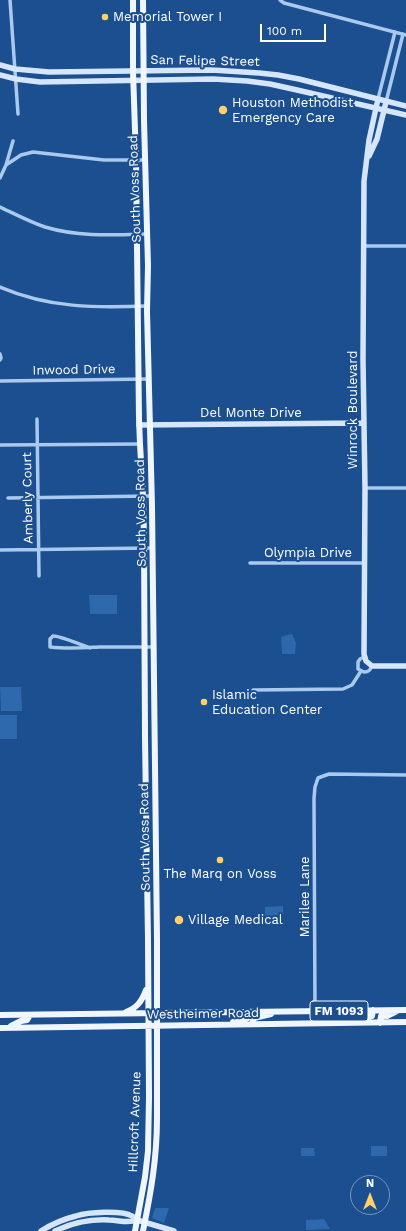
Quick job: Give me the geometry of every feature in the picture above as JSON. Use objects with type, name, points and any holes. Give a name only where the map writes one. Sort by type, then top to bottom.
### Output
[{"type":"main road","name":"South Voss Road","points":[[134,0],[133,80],[138,234],[138,379],[140,444],[144,496],[148,1014]]},
{"type":"main road","name":"South Voss Road","points":[[143,0],[143,80],[148,266],[147,306],[154,646],[157,940],[156,1026]]},
{"type":"main road","points":[[133,15],[144,15]]},
{"type":"main road","points":[[138,354],[148,354]]},
{"type":"main road","points":[[145,706],[154,706]]},
{"type":"main road","points":[[145,761],[155,761]]},
{"type":"main road","points":[[146,818],[155,818]]},
{"type":"main road","points":[[146,879],[156,879]]},
{"type":"main road","points":[[148,940],[157,940]]},
{"type":"main road","points":[[122,1014],[132,1010],[139,1004],[144,996],[148,983]]},
{"type":"main road","points":[[354,1023],[372,1016],[373,1010]]},
{"type":"main road","points":[[380,1022],[381,1016],[387,1016],[403,1010]]},
{"type":"main road","name":"Westheimer Road","points":[[0,1015],[403,1010]]},
{"type":"main road","points":[[252,1024],[254,1018],[278,1011]]},
{"type":"main road","points":[[228,1024],[248,1018],[251,1012]]},
{"type":"main road","name":"Hillcroft Avenue","points":[[135,1231],[146,1177],[148,1157],[148,1014]]},
{"type":"main road","points":[[8,1028],[21,1021],[25,1021],[30,1015]]},
{"type":"main road","points":[[27,1027],[30,1021],[47,1015]]},
{"type":"main road","name":"Westheimer Road","points":[[0,1028],[406,1022]]},
{"type":"main road","name":"Hillcroft Avenue","points":[[143,1231],[156,1157],[156,1026]]},
{"type":"main road","points":[[149,1098],[157,1097]]},
{"type":"main road","points":[[148,1157],[156,1157]]},
{"type":"street","points":[[10,0],[18,114]]},
{"type":"street","points":[[280,0],[395,32]]},
{"type":"street","name":"Winrock Boulevard","points":[[361,671],[357,666],[360,659],[364,657],[364,182],[366,162],[369,140],[395,32],[404,34],[377,139],[366,162]]},
{"type":"street","points":[[389,58],[398,54]]},
{"type":"street","name":"San Felipe Street","points":[[0,65],[15,69],[49,72],[212,70],[259,73],[299,79],[406,106]]},
{"type":"street","points":[[212,70],[213,79]]},
{"type":"street","name":"San Felipe Street","points":[[0,75],[40,82],[213,79],[247,81],[270,84],[406,115]]},
{"type":"street","points":[[297,90],[299,79]]},
{"type":"street","points":[[0,178],[6,165],[13,141]]},
{"type":"street","points":[[10,151],[14,154],[21,155]]},
{"type":"street","points":[[6,165],[21,155],[33,152],[84,158],[145,160]]},
{"type":"street","points":[[0,207],[45,227],[67,232],[91,234],[147,234]]},
{"type":"street","points":[[364,246],[406,246]]},
{"type":"street","points":[[0,287],[18,295],[59,304],[81,306],[147,306]]},
{"type":"street","points":[[0,354],[0,360]]},
{"type":"street","name":"Inwood Drive","points":[[0,381],[149,379]]},
{"type":"street","name":"Amberly Court","points":[[37,419],[39,576]]},
{"type":"street","name":"Del Monte Drive","points":[[139,424],[363,423]]},
{"type":"street","points":[[0,445],[140,444]]},
{"type":"street","points":[[365,488],[406,488]]},
{"type":"street","points":[[8,498],[152,496]]},
{"type":"street","points":[[0,550],[152,548]]},
{"type":"street","name":"Olympia Drive","points":[[250,563],[365,563]]},
{"type":"street","points":[[90,648],[55,635],[50,639],[50,647],[68,649],[154,646]]},
{"type":"street","points":[[364,657],[368,664],[372,666],[406,666]]},
{"type":"street","points":[[253,690],[343,689],[352,684],[361,671],[368,672],[372,666]]},
{"type":"street","name":"Marilee Lane","points":[[315,1011],[314,798],[318,778],[329,774],[406,775]]},
{"type":"street","points":[[41,1231],[58,1222],[77,1215],[103,1212],[126,1214],[137,1220],[174,1231]]},
{"type":"street","points":[[89,1213],[90,1220]]},
{"type":"street","points":[[77,1215],[78,1222]]},
{"type":"street","points":[[55,1231],[78,1222],[90,1220],[129,1222],[137,1220]]},
{"type":"shaded area","points":[[89,595],[117,595],[117,614],[90,614]]},
{"type":"shaded area","points":[[292,634],[296,643],[295,654],[282,654],[281,637]]},
{"type":"shaded area","points":[[0,687],[21,687],[22,711],[1,711]]},
{"type":"shaded area","points":[[0,715],[17,715],[17,739],[0,739]]},
{"type":"shaded area","points":[[283,906],[283,915],[265,916],[265,907]]},
{"type":"shaded area","points":[[371,1146],[387,1146],[387,1156],[371,1156]]},
{"type":"shaded area","points":[[301,1148],[314,1148],[315,1155],[302,1156]]},
{"type":"shaded area","points":[[155,1208],[169,1208],[164,1223],[152,1218]]},
{"type":"shaded area","points":[[324,1219],[330,1229],[306,1230],[306,1220]]},
{"type":"place","name":"Memorial Tower I","points":[[105,17]]},
{"type":"place","name":"Houston Methodist Emergency Care","points":[[223,110]]},
{"type":"place","name":"Islamic Education Center","points":[[204,702]]},
{"type":"place","name":"The Marq on Voss","points":[[220,860]]},
{"type":"place","name":"Village Medical","points":[[179,920]]}]
